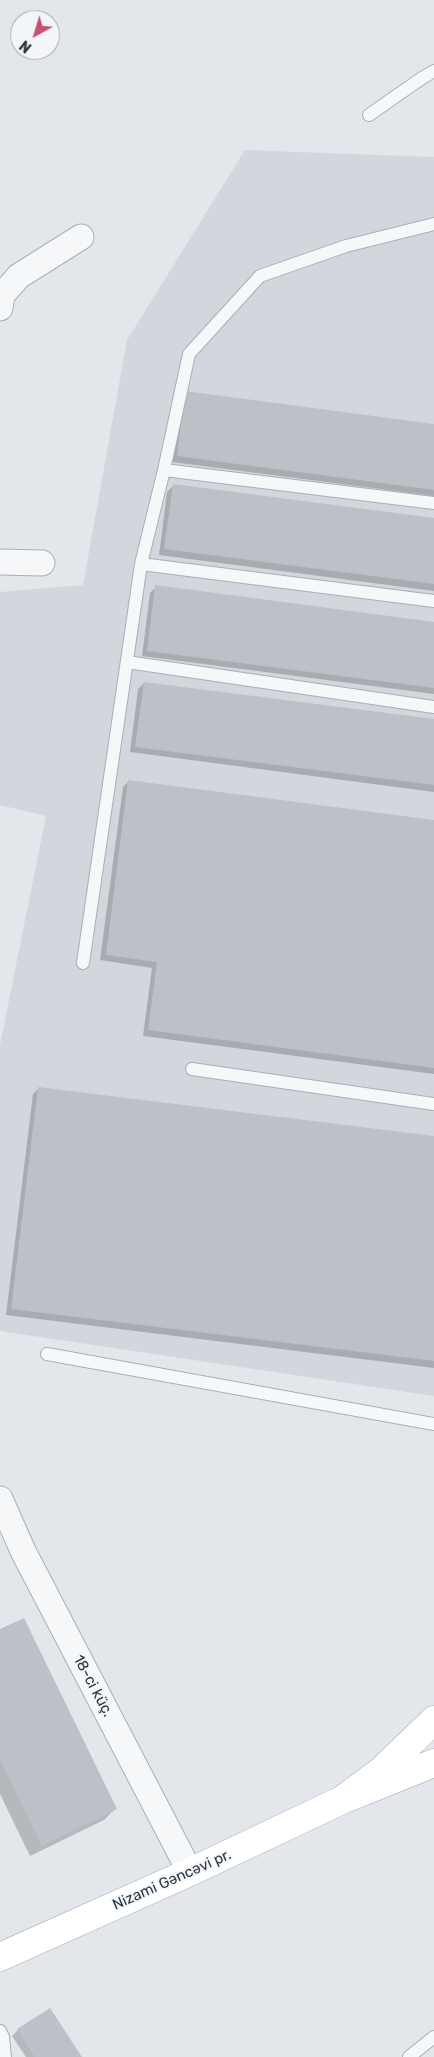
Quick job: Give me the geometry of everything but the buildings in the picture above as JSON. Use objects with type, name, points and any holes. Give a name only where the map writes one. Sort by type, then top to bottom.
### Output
[{"type":"main road","points":[[342,1800],[381,1771],[434,1720]]},
{"type":"main road","points":[[342,1800],[434,1763]]},
{"type":"main road","name":"Nizami Gəncəvi pr.","points":[[0,1957],[190,1872],[342,1800]]},
{"type":"street","points":[[0,308],[2,295],[19,276],[81,237]]},
{"type":"street","points":[[0,562],[42,563]]},
{"type":"street","name":"18-ci küç.","points":[[0,1499],[23,1551],[190,1872]]},
{"type":"lane","points":[[369,115],[434,71]]},
{"type":"lane","points":[[83,963],[141,564],[189,354],[260,276],[346,246],[434,224]]},
{"type":"lane","points":[[164,470],[434,503]]},
{"type":"lane","points":[[141,564],[434,601]]},
{"type":"lane","points":[[126,662],[434,707]]},
{"type":"lane","points":[[192,1069],[434,1104]]},
{"type":"lane","points":[[47,1354],[434,1424]]},
{"type":"lane","points":[[0,2031],[3,2038],[5,2057]]},
{"type":"lane","points":[[408,2057],[434,2037]]},
{"type":"shaded area","points":[[245,150],[434,157],[434,1396],[0,1331],[0,1045],[46,816],[0,805],[0,592],[83,585],[127,340]]}]
